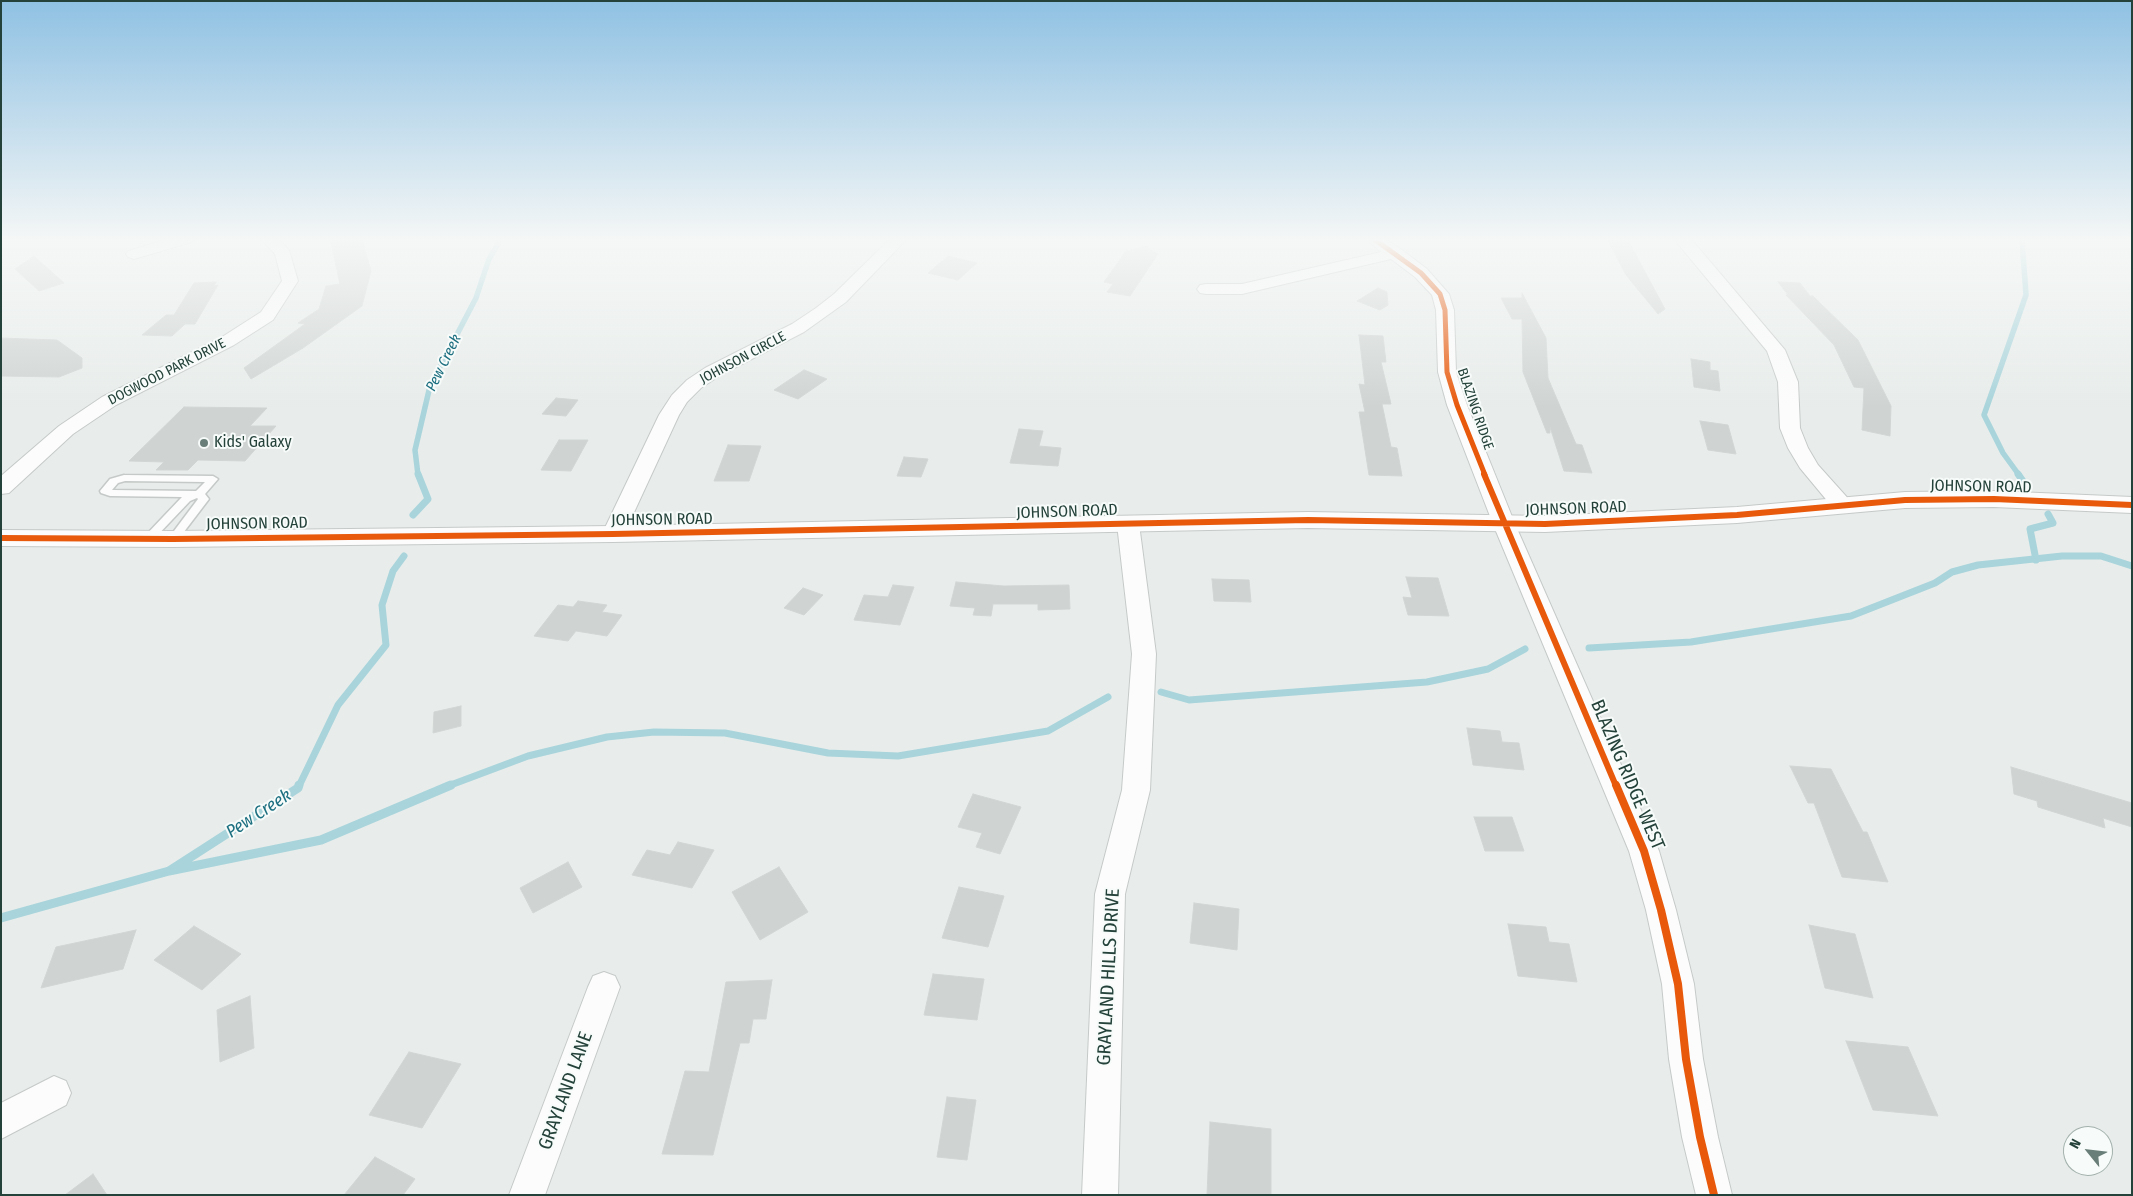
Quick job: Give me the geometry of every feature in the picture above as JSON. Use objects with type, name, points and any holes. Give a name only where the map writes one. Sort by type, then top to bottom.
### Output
[{"type":"street","name":"DOGWOOD PARK DRIVE","points":[[1,488],[66,430],[109,400],[228,341],[267,316],[281,295]]},
{"type":"street","name":"JOHNSON CIRCLE","points":[[613,534],[669,415],[694,384],[720,368],[798,328],[843,295]]},
{"type":"street","name":"BLAZING RIDGE","points":[[1440,295],[1445,310],[1447,372],[1457,405],[1504,524]]},
{"type":"street","points":[[1729,295],[1776,350],[1788,382],[1790,428],[1798,448],[1810,468],[1842,504]]},
{"type":"street","name":"JOHNSON ROAD","points":[[1,538],[160,539],[613,534],[1050,527],[1308,520],[1504,524],[1690,518],[1842,504],[1968,499],[2132,505]]},
{"type":"street","name":"GRAYLAND HILLS DRIVE","points":[[1100,1195],[1110,894],[1136,790],[1144,654],[1128,524]]},
{"type":"street","name":"BLAZING RIDGE WEST","points":[[1504,524],[1644,851],[1661,910],[1678,984],[1686,1059],[1700,1138],[1714,1195]]},
{"type":"street","name":"GRAYLAND LANE","points":[[528,1195],[604,987]]},
{"type":"street","points":[[1,1122],[54,1093]]},
{"type":"lane","points":[[160,539],[186,499],[199,494],[213,478],[124,478],[114,481],[104,491],[110,493],[199,494],[204,500],[160,539]]},
{"type":"building","points":[[187,295],[212,295],[195,324],[185,324],[172,336],[142,335],[166,315],[174,315]]},
{"type":"building","points":[[323,295],[365,295],[362,306],[303,348],[251,379],[244,368],[305,324],[298,323],[319,309]]},
{"type":"building","points":[[1367,295],[1387,295],[1388,305],[1380,310],[1357,301]]},
{"type":"building","points":[[1523,295],[1546,338],[1548,378],[1576,444],[1582,445],[1592,473],[1564,471],[1550,427],[1550,433],[1547,433],[1523,372],[1522,319],[1512,319],[1501,298],[1522,298]]},
{"type":"building","points":[[1642,295],[1657,295],[1665,309],[1658,314]]},
{"type":"building","points":[[1786,295],[1813,296],[1858,340],[1891,406],[1890,436],[1862,430],[1864,388],[1854,387],[1834,345]]},
{"type":"building","points":[[1359,335],[1383,336],[1386,362],[1381,362],[1391,404],[1382,404],[1391,447],[1397,448],[1402,476],[1369,475],[1359,412],[1365,412],[1359,384],[1365,385]]},
{"type":"building","points":[[1,338],[57,340],[82,358],[82,368],[59,377],[1,376]]},
{"type":"building","points":[[1691,359],[1710,362],[1710,370],[1718,371],[1720,391],[1694,387]]},
{"type":"building","points":[[804,370],[827,379],[798,399],[774,390]]},
{"type":"building","points":[[556,398],[578,400],[566,416],[542,414]]},
{"type":"building","name":"Kids' Galaxy","points":[[184,407],[267,408],[250,426],[276,426],[245,461],[198,460],[188,470],[156,470],[164,462],[129,461]]},
{"type":"building","points":[[1700,421],[1728,425],[1736,454],[1708,450]]},
{"type":"building","points":[[1019,429],[1043,431],[1039,446],[1061,448],[1058,466],[1010,463]]},
{"type":"building","points":[[559,440],[588,440],[571,471],[541,470]]},
{"type":"building","points":[[728,445],[761,446],[749,481],[714,481]]},
{"type":"building","points":[[904,457],[928,459],[921,477],[897,476]]},
{"type":"building","points":[[1406,577],[1438,578],[1449,616],[1408,615],[1403,597],[1412,598]]},
{"type":"building","points":[[1212,579],[1249,580],[1251,602],[1214,601]]},
{"type":"building","points":[[956,582],[1004,586],[1069,585],[1070,609],[1038,610],[1038,604],[993,604],[991,616],[973,615],[975,608],[950,606]]},
{"type":"building","points":[[893,585],[914,587],[900,625],[854,620],[864,595],[888,597]]},
{"type":"building","points":[[803,588],[823,595],[804,615],[784,608]]},
{"type":"building","points":[[578,601],[607,605],[602,612],[622,615],[607,636],[576,631],[568,641],[534,636],[558,605],[573,607]]},
{"type":"building","points":[[461,706],[461,726],[433,733],[434,712]]},
{"type":"building","points":[[1467,728],[1500,731],[1502,742],[1519,743],[1524,770],[1473,765]]},
{"type":"building","points":[[1790,766],[1831,769],[1863,832],[1867,832],[1888,882],[1842,877],[1814,803],[1808,803]]},
{"type":"building","points":[[2011,767],[2132,803],[2132,827],[2103,818],[2105,828],[2038,807],[2037,801],[2014,794]]},
{"type":"building","points":[[973,794],[1021,807],[1000,854],[976,847],[982,833],[958,827]]},
{"type":"building","points":[[1474,817],[1512,817],[1524,851],[1485,851]]},
{"type":"building","points":[[678,842],[714,850],[692,888],[632,875],[647,850],[670,855]]},
{"type":"building","points":[[568,862],[582,887],[533,913],[520,888]]},
{"type":"building","points":[[779,867],[808,912],[760,940],[732,892]]},
{"type":"building","points":[[959,887],[1004,896],[988,947],[942,938]]},
{"type":"building","points":[[1194,903],[1239,909],[1237,950],[1190,943]]},
{"type":"building","points":[[1508,924],[1546,927],[1549,942],[1569,944],[1577,982],[1518,976]]},
{"type":"building","points":[[1809,925],[1855,934],[1873,998],[1825,988]]},
{"type":"building","points":[[194,926],[241,954],[202,990],[154,960]]},
{"type":"building","points":[[136,930],[123,969],[41,988],[56,947]]},
{"type":"building","points":[[933,974],[984,979],[977,1020],[924,1015]]},
{"type":"building","points":[[772,980],[766,1019],[753,1019],[749,1043],[740,1043],[713,1155],[662,1154],[685,1071],[709,1072],[726,982]]},
{"type":"building","points":[[250,996],[254,1048],[220,1062],[217,1010]]},
{"type":"building","points":[[1846,1041],[1908,1047],[1938,1116],[1873,1110]]},
{"type":"building","points":[[409,1052],[461,1064],[422,1128],[369,1115]]},
{"type":"building","points":[[947,1097],[976,1100],[967,1160],[937,1157]]},
{"type":"building","points":[[1210,1122],[1271,1129],[1271,1195],[1207,1195]]},
{"type":"building","points":[[375,1157],[415,1179],[403,1195],[344,1195]]},
{"type":"building","points":[[93,1174],[107,1195],[65,1195]]},
{"type":"waterway","name":"Pew Creek","points":[[418,475],[415,450],[430,386],[477,295]]},
{"type":"waterway","points":[[2019,475],[2003,453],[1984,415],[2026,295]]},
{"type":"waterway","name":"Pew Creek","points":[[413,515],[428,499],[418,474]]},
{"type":"waterway","points":[[2018,474],[2027,487]]},
{"type":"waterway","points":[[2036,559],[2030,529],[2053,523],[2048,514]]},
{"type":"waterway","name":"Pew Creek","points":[[299,786],[338,705],[386,645],[382,605],[393,571],[404,556]]},
{"type":"waterway","points":[[2036,559],[2062,556],[2101,556],[2132,566]]},
{"type":"waterway","points":[[1589,648],[1691,642],[1851,616],[1935,583],[1952,572],[1978,565],[2036,559]]},
{"type":"waterway","points":[[1161,692],[1189,700],[1427,682],[1488,669],[1525,649]]},
{"type":"waterway","points":[[448,786],[528,756],[607,737],[654,732],[725,733],[828,753],[898,756],[1048,731],[1108,697]]},
{"type":"waterway","name":"Pew Creek","points":[[169,871],[298,788],[299,785]]},
{"type":"waterway","points":[[169,871],[321,840],[451,785]]},
{"type":"waterway","name":"Pew Creek","points":[[1,918],[169,871]]},
{"type":"cycle path","points":[[1440,295],[1445,310],[1447,372],[1457,405],[1504,524],[1644,851],[1661,910],[1678,984],[1686,1059],[1700,1137],[1714,1195]]},
{"type":"cycle path","points":[[1,538],[173,539],[613,534],[1308,520],[1545,524],[1737,515],[1905,500],[1994,499],[2132,505]]},
{"type":"place","name":"Kids' Galaxy","points":[[204,443]]}]
